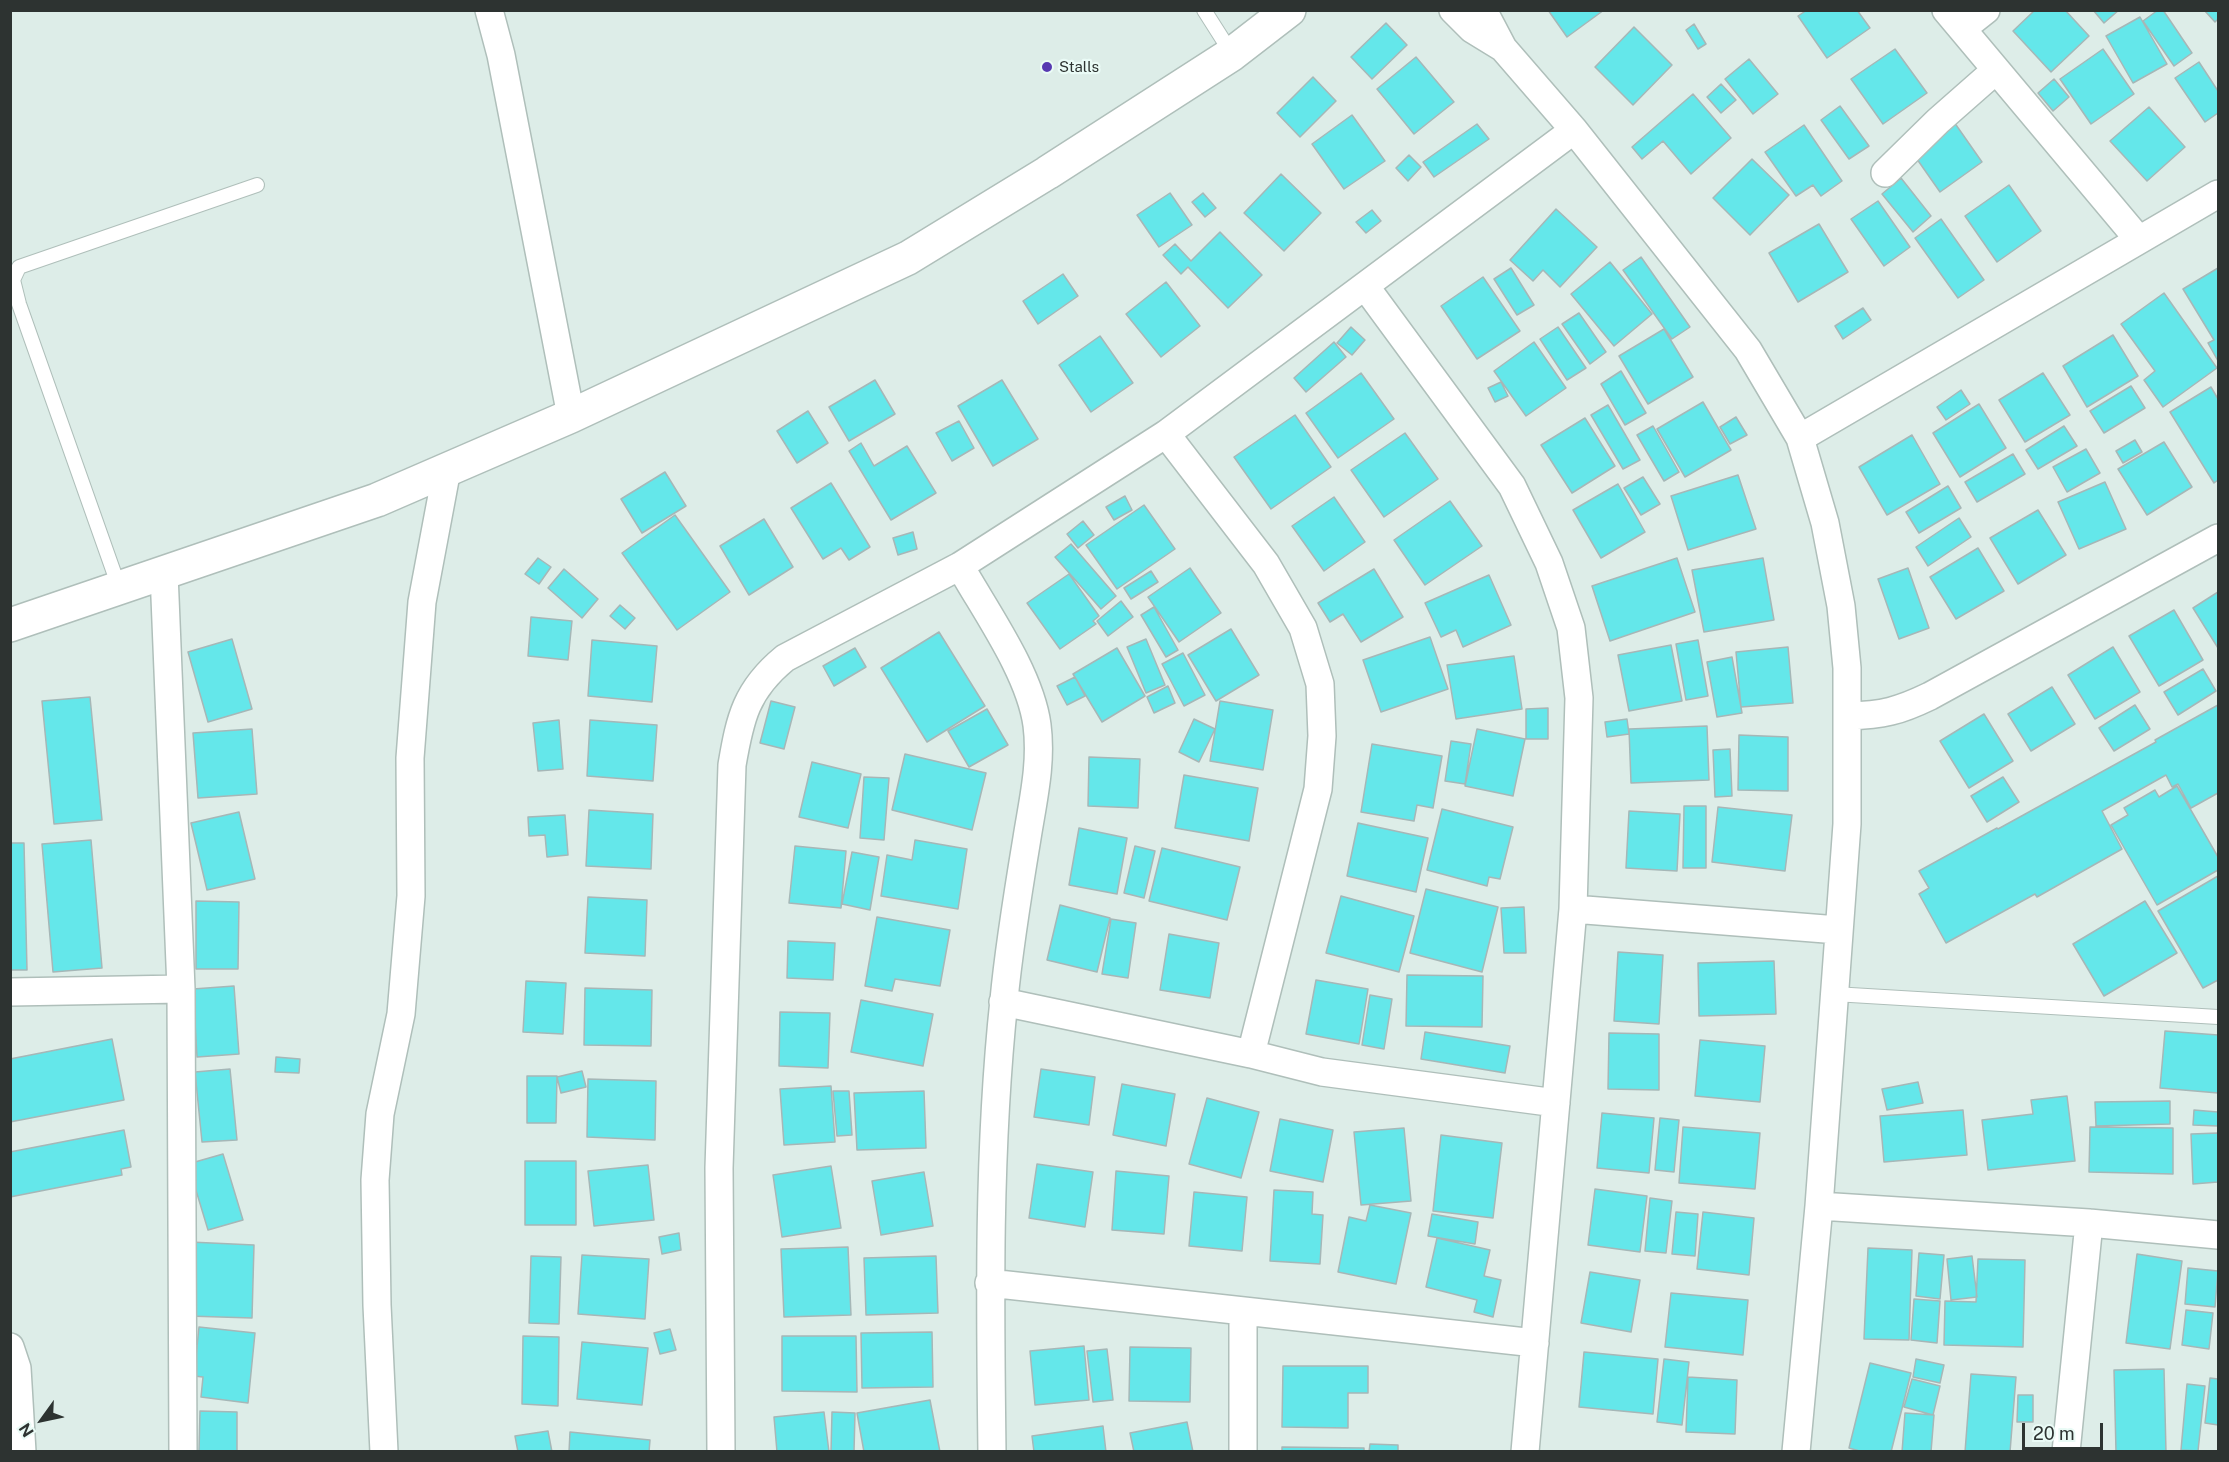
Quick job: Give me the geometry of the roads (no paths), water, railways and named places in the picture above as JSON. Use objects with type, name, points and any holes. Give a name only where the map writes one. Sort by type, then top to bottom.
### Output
[{"type":"street","points":[[489,10],[501,55],[571,416]]},
{"type":"street","points":[[10,625],[377,500],[571,416],[908,258],[1047,173],[1232,54],[1289,10]]},
{"type":"street","points":[[1453,10],[1472,29],[1503,48]]},
{"type":"street","points":[[1483,10],[1503,48],[1574,130],[1748,350],[1800,438],[1825,523],[1841,606],[1847,668],[1847,824],[1819,1206],[1796,1452]]},
{"type":"street","points":[[1986,10],[1954,20],[2139,240]]},
{"type":"street","points":[[1885,173],[1938,121],[1996,70]]},
{"type":"street","points":[[721,1452],[719,1168],[732,765],[738,727],[753,691],[767,673],[785,658],[960,566],[1166,434],[1574,130]]},
{"type":"street","points":[[1800,438],[2218,194]]},
{"type":"street","points":[[1365,286],[1512,486],[1548,562],[1571,628],[1579,698],[1573,909],[1525,1452]]},
{"type":"street","points":[[1166,434],[1266,564],[1303,627],[1320,684],[1322,736],[1318,789],[1251,1054]]},
{"type":"street","points":[[384,1452],[377,1305],[375,1180],[380,1114],[402,1014],[411,896],[410,758],[422,602],[447,469]]},
{"type":"street","points":[[1848,716],[1879,716],[1902,710],[2218,538]]},
{"type":"street","points":[[960,566],[1026,681],[1037,724],[1039,764],[1003,1002],[993,1145],[989,1283],[992,1452]]},
{"type":"street","points":[[164,573],[181,989],[183,1452]]},
{"type":"street","points":[[1573,909],[1838,930]]},
{"type":"street","points":[[10,992],[181,989]]},
{"type":"street","points":[[1003,1002],[1251,1054],[1322,1072],[1556,1103]]},
{"type":"street","points":[[1819,1206],[2089,1223],[2218,1235]]},
{"type":"street","points":[[2066,1452],[2089,1223]]},
{"type":"street","points":[[989,1283],[1535,1343]]},
{"type":"street","points":[[1243,1311],[1243,1452]]},
{"type":"street","points":[[10,1347],[17,1368],[22,1452]]},
{"type":"lane","points":[[1204,10],[1232,54]]},
{"type":"lane","points":[[119,587],[19,304],[13,280],[19,267],[257,185]]},
{"type":"lane","points":[[1834,994],[2218,1017]]},
{"type":"place","name":"Stalls","points":[[1047,67]]}]
